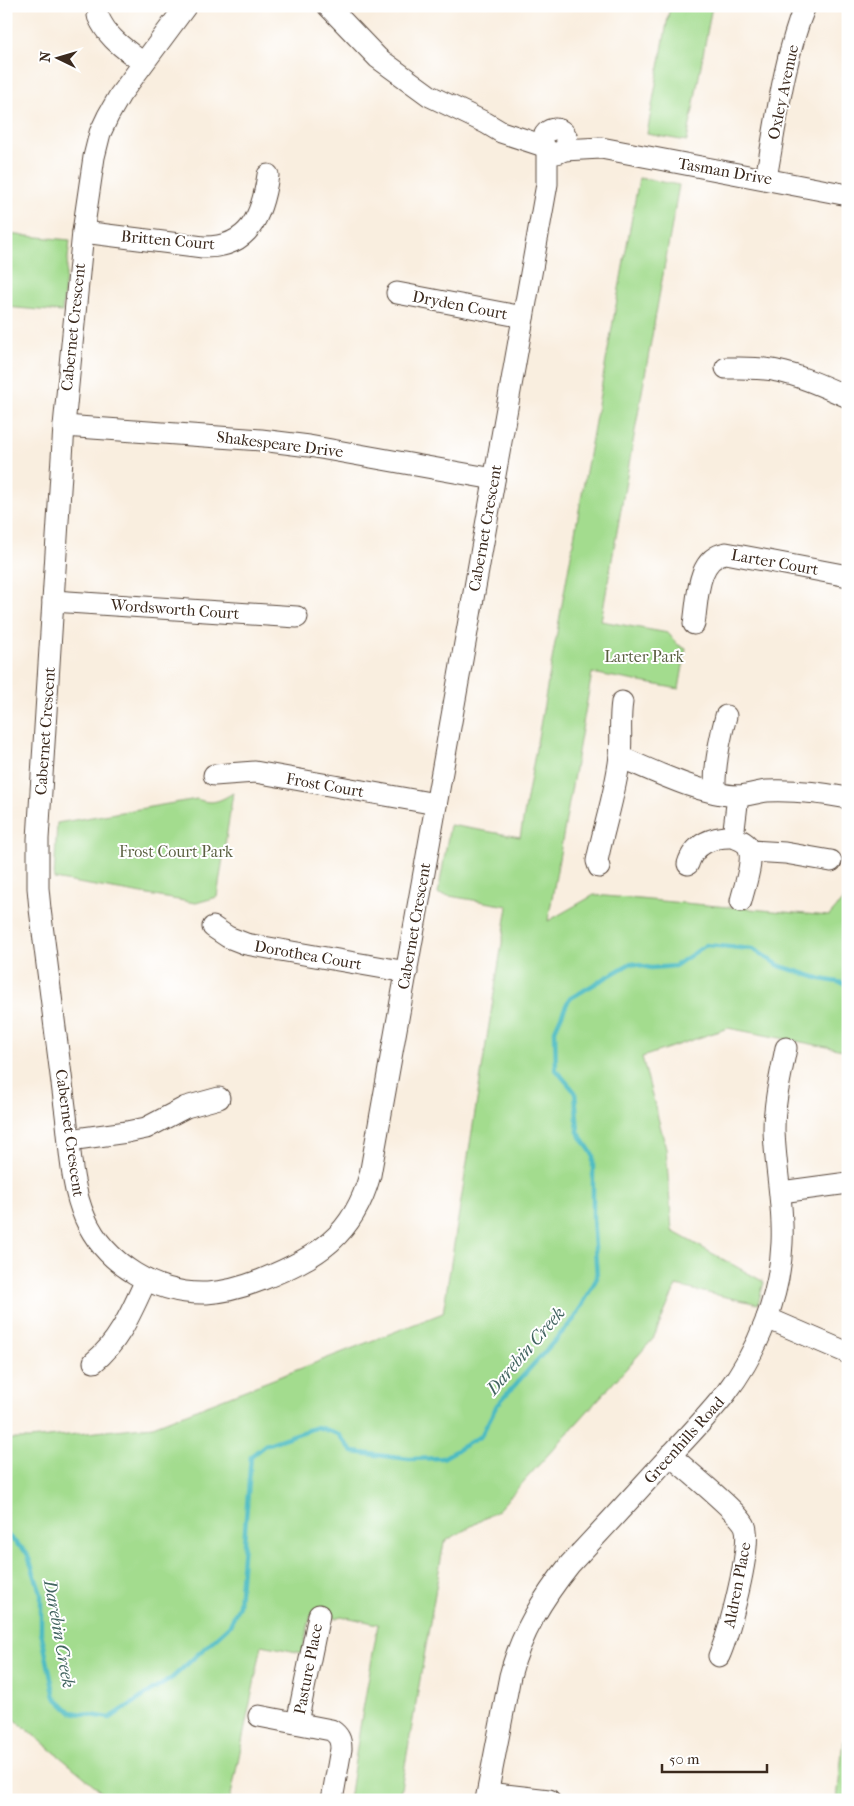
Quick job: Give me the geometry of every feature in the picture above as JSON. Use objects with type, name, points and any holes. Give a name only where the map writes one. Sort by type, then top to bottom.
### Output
[{"type":"street","name":"Cabernet Crescent","points":[[186,6],[120,95],[100,133],[94,157],[83,232],[64,426],[38,839],[38,888],[76,1188],[86,1219],[107,1251],[121,1264],[146,1280],[167,1288],[188,1293],[226,1291],[244,1286],[288,1268],[326,1246],[339,1235],[358,1208],[370,1175],[555,144]]},
{"type":"street","name":"Tasman Drive","points":[[328,6],[378,58],[405,79],[430,96],[486,123],[526,132],[555,144],[601,148],[848,195]]},
{"type":"street","name":"Oxley Avenue","points":[[766,178],[789,57],[805,6]]},
{"type":"street","points":[[98,16],[103,29],[111,38],[143,63]]},
{"type":"street","name":"Britten Court","points":[[83,232],[203,247],[226,245],[238,239],[249,230],[254,222],[265,200],[268,176]]},
{"type":"street","name":"Dryden Court","points":[[397,293],[524,316]]},
{"type":"street","points":[[726,368],[759,368],[777,371],[806,379],[848,397]]},
{"type":"street","name":"Shakespeare Drive","points":[[64,426],[261,440],[309,446],[494,479]]},
{"type":"street","name":"Larter Court","points":[[694,624],[702,573],[712,558],[719,554],[726,553],[848,576]]},
{"type":"street","name":"Wordsworth Court","points":[[53,601],[297,617]]},
{"type":"street","points":[[599,867],[597,861],[608,822],[620,757],[619,719],[622,702]]},
{"type":"street","points":[[715,792],[714,775],[718,747],[726,716]]},
{"type":"street","points":[[620,757],[676,781],[715,792],[738,796],[768,791],[832,795],[848,798]]},
{"type":"street","name":"Frost Court","points":[[214,776],[255,772],[436,804]]},
{"type":"street","points":[[733,837],[738,796]]},
{"type":"street","points":[[688,864],[691,855],[698,846],[721,836],[733,837],[746,843],[750,851],[750,865],[741,901]]},
{"type":"street","points":[[750,851],[786,853],[831,861]]},
{"type":"street","name":"Dorothea Court","points":[[214,927],[228,937],[246,944],[407,972]]},
{"type":"street","name":"Greenhills Road","points":[[487,1796],[510,1676],[515,1658],[533,1616],[551,1588],[570,1564],[712,1410],[730,1387],[756,1346],[767,1318],[779,1271],[782,1244],[781,1192],[775,1153],[774,1127],[776,1099],[786,1048]]},
{"type":"street","points":[[69,1140],[146,1128],[186,1107],[219,1098]]},
{"type":"street","points":[[781,1192],[848,1183]]},
{"type":"street","points":[[94,1362],[112,1345],[123,1329],[146,1280]]},
{"type":"street","points":[[767,1318],[848,1353]]},
{"type":"street","name":"Aldren Place","points":[[670,1456],[735,1513],[746,1527],[746,1546],[734,1612],[719,1656]]},
{"type":"street","name":"Pasture Place","points":[[298,1724],[319,1615]]},
{"type":"street","points":[[259,1716],[331,1730],[338,1734],[341,1741],[332,1800]]},
{"type":"street","points":[[487,1796],[549,1800]]},
{"type":"green space","points":[[670,6],[712,6],[687,141],[647,134]]},
{"type":"green space","name":"Larter Park","points":[[639,178],[679,185],[601,621],[668,633],[677,644],[686,649],[679,689],[592,673],[548,921],[594,895],[829,916],[848,894],[848,1051],[728,1028],[642,1057],[666,1148],[672,1231],[764,1282],[758,1304],[676,1286],[653,1339],[497,1511],[444,1542],[399,1800],[349,1800],[378,1624],[341,1616],[336,1618],[311,1614],[302,1653],[262,1645],[230,1800],[112,1800],[6,1712],[6,1439],[30,1439],[153,1426],[443,1313],[508,906],[438,894],[450,825],[520,837]]},
{"type":"green space","points":[[6,234],[70,240],[62,312],[6,307]]},
{"type":"green space","name":"Frost Court Park","points":[[233,793],[217,897],[196,903],[54,879],[57,823],[197,799],[207,802],[216,801]]},
{"type":"green space","points":[[843,1741],[848,1741],[848,1800],[837,1800]]},
{"type":"waterway","name":"Darebin Creek","points":[[6,1534],[27,1553],[41,1594],[41,1632],[55,1697],[71,1712],[110,1718],[172,1678],[230,1625],[239,1605],[251,1456],[265,1445],[317,1427],[338,1434],[353,1452],[409,1459],[443,1458],[481,1436],[497,1405],[575,1318],[597,1278],[593,1217],[593,1155],[578,1132],[575,1092],[556,1070],[555,1030],[569,999],[631,963],[651,968],[675,966],[706,945],[753,949],[780,966],[821,979],[848,984]]}]
